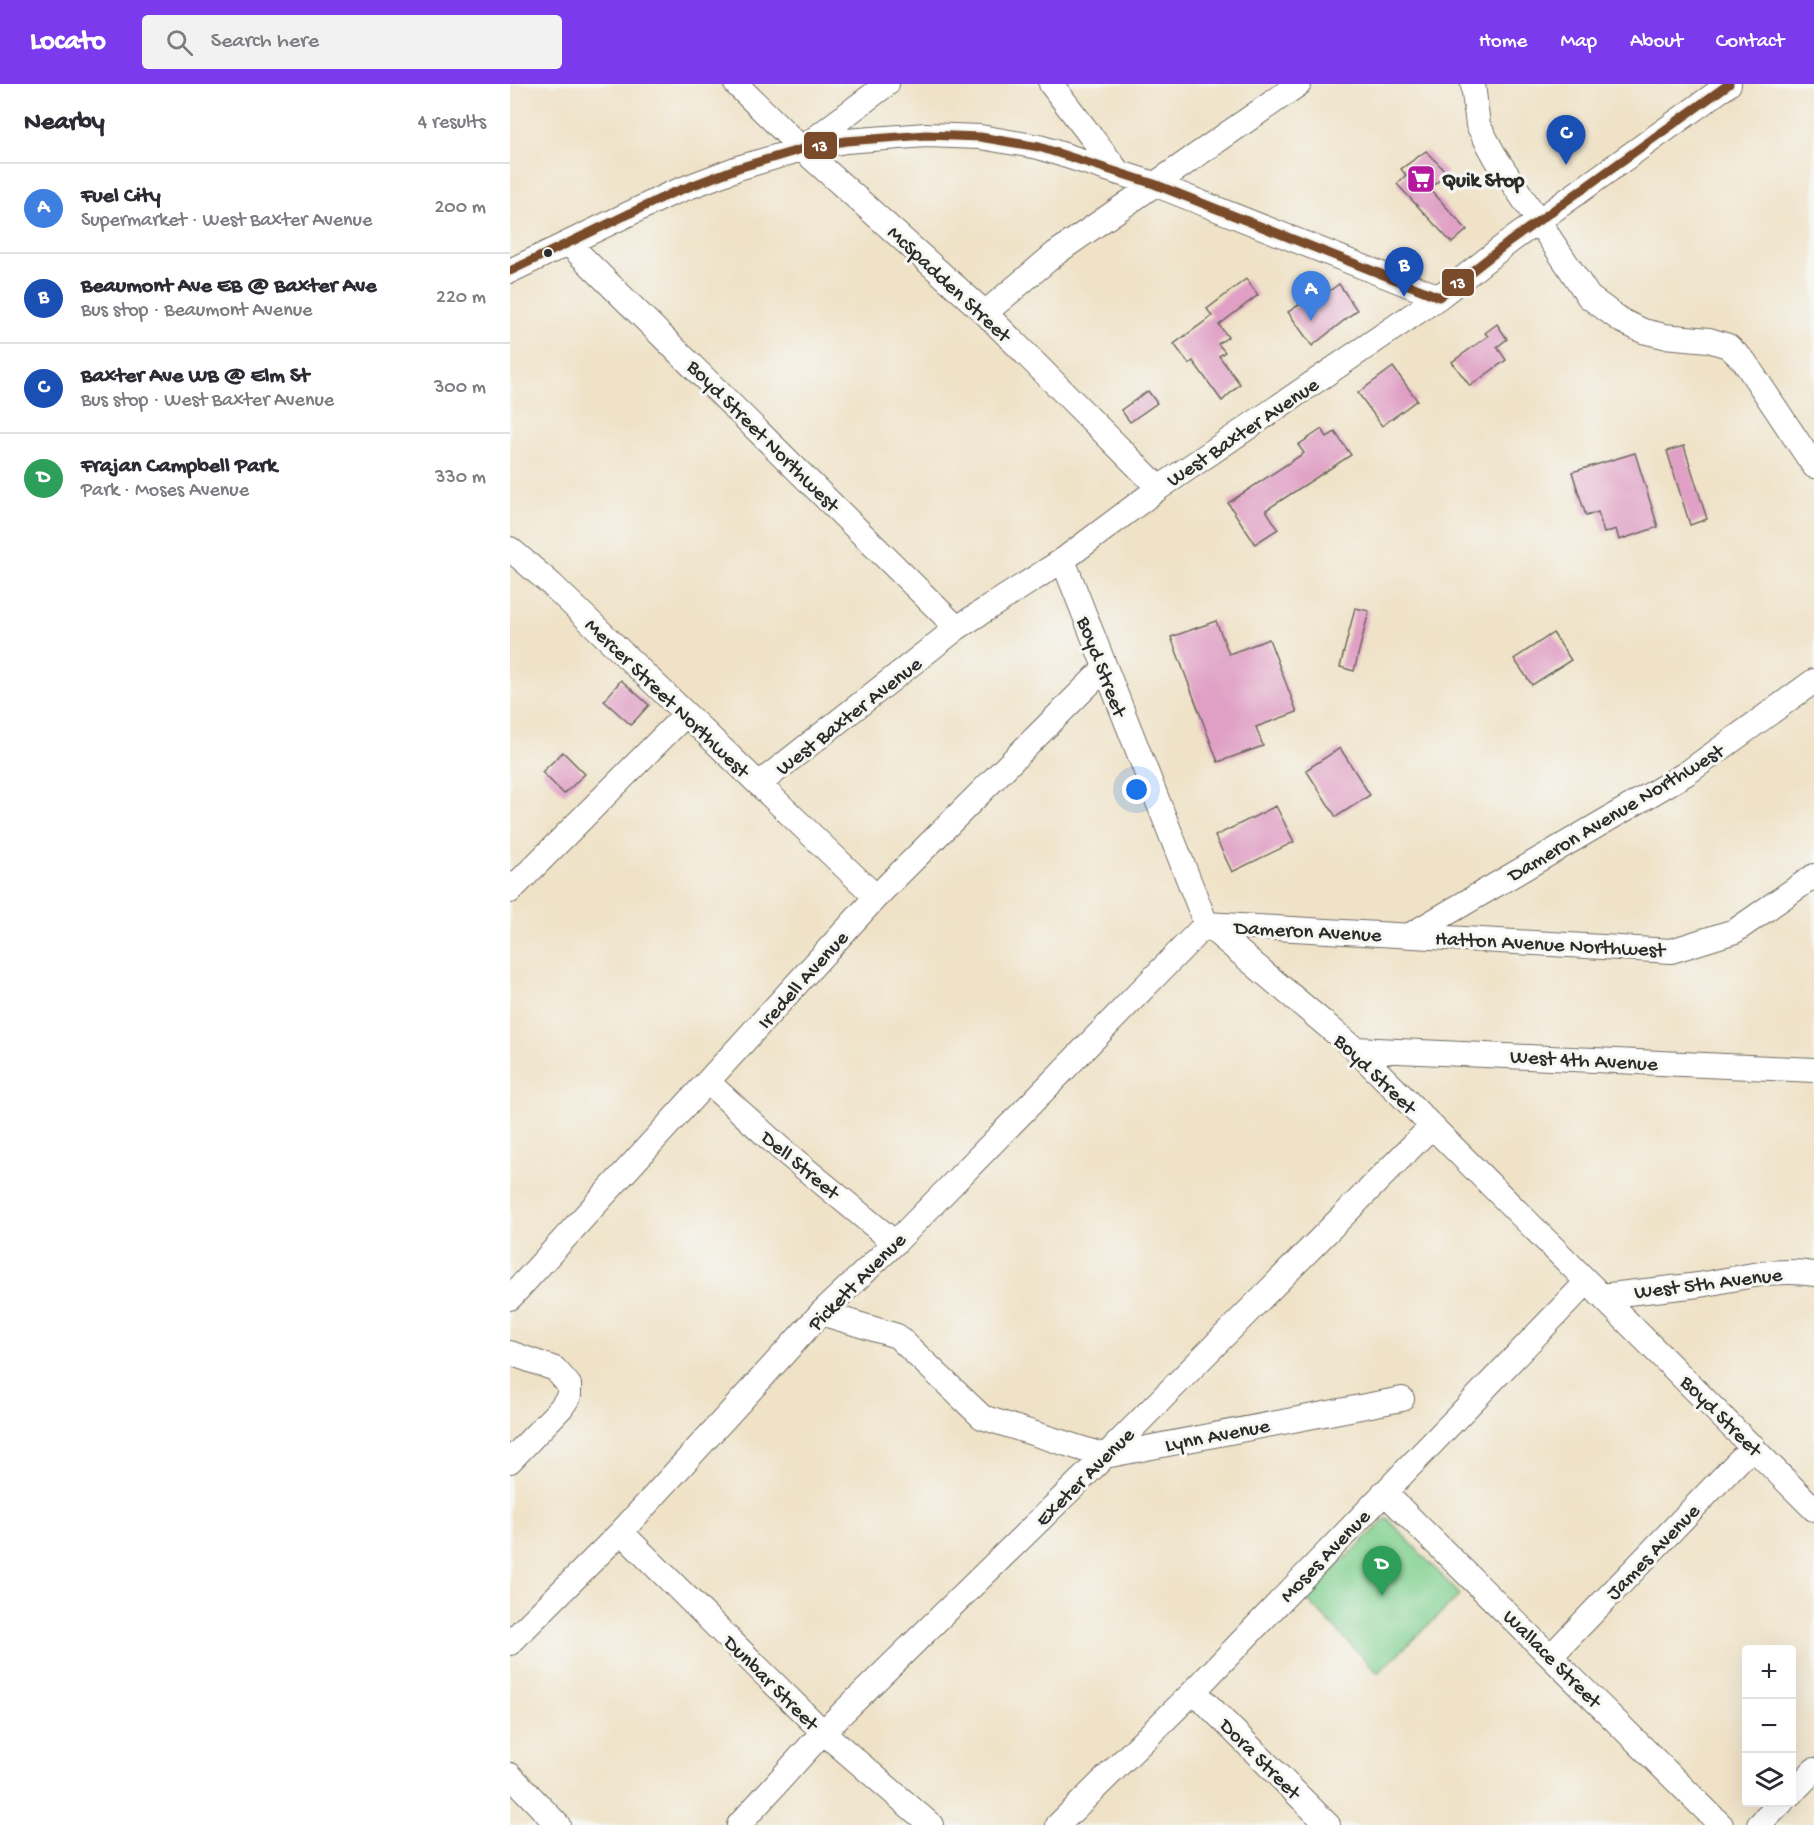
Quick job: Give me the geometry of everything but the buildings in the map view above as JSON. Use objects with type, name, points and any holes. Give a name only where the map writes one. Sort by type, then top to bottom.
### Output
[{"type":"street","name":"McSpadden Street","points":[[736,84],[802,149],[986,313],[1159,488]]},
{"type":"street","points":[[802,149],[887,84]]},
{"type":"street","points":[[1051,84],[1119,173]]},
{"type":"street","points":[[986,313],[1056,253],[1299,84]]},
{"type":"street","points":[[1473,84],[1478,125],[1512,184],[1589,297],[1604,309],[1643,331],[1664,336],[1709,340],[1728,346],[1744,361],[1814,466]]},
{"type":"street","name":"West Baxter Avenue","points":[[759,784],[957,628],[1063,560],[1159,488],[1439,297],[1537,221],[1729,84]]},
{"type":"street","points":[[510,271],[670,194],[738,168],[802,149],[846,141],[926,135],[980,137],[1039,147],[1154,184],[1439,297]]},
{"type":"street","name":"Boyd Street Northwest","points":[[569,244],[957,628]]},
{"type":"street","name":"Mercer Street Northwest","points":[[510,549],[551,584],[876,897]]},
{"type":"street","name":"Boyd Street","points":[[1063,560],[1206,924],[1355,1049],[1814,1509]]},
{"type":"street","name":"Iredell Avenue","points":[[510,1298],[709,1083],[876,897],[1104,669]]},
{"type":"street","name":"Dameron Avenue Northwest","points":[[1410,935],[1687,773],[1814,681]]},
{"type":"street","points":[[510,891],[686,714]]},
{"type":"street","name":"Hatton Avenue Northwest","points":[[1410,935],[1671,951],[1735,931],[1814,876]]},
{"type":"street","name":"Dameron Avenue","points":[[1206,924],[1410,935]]},
{"type":"street","name":"Pickett Avenue","points":[[510,1643],[621,1532],[822,1313],[895,1243],[1206,924]]},
{"type":"street","name":"West 4th Avenue","points":[[1355,1049],[1814,1070]]},
{"type":"street","name":"Dell Street","points":[[709,1083],[780,1148],[895,1243]]},
{"type":"street","name":"Exeter Avenue","points":[[739,1825],[823,1732],[1105,1456],[1431,1127]]},
{"type":"street","name":"West 5th Avenue","points":[[1594,1289],[1700,1284],[1767,1273],[1799,1271],[1814,1274]]},
{"type":"street","name":"Moses Avenue","points":[[1058,1825],[1194,1691],[1384,1492],[1594,1289]]},
{"type":"street","name":"Lynn Avenue","points":[[822,1313],[897,1336],[982,1416],[1105,1456],[1402,1399]]},
{"type":"street","points":[[510,1353],[555,1369],[569,1385],[569,1396],[561,1408],[510,1461]]},
{"type":"street","name":"James Avenue","points":[[1551,1656],[1752,1446]]},
{"type":"street","name":"Wallace Street","points":[[1384,1492],[1721,1825]]},
{"type":"street","name":"Dunbar Street","points":[[621,1532],[823,1732],[931,1825]]},
{"type":"street","name":"Dora Street","points":[[1194,1691],[1328,1825]]},
{"type":"street","points":[[1796,1788],[1814,1770]]},
{"type":"street","points":[[510,1775],[558,1825]]},
{"type":"street","points":[[1759,1825],[1778,1807]]},
{"type":"green space","points":[[1387,1518],[1460,1595],[1378,1673],[1305,1597]]},
{"type":"transit line","name":"13","points":[[510,271],[670,194],[738,168],[802,149],[846,141],[926,135],[980,137],[1039,147],[1154,184],[1439,297],[1509,242],[1729,84]]},
{"type":"place","name":"Baxter Ave WB @ Elm St","points":[[1566,165]]},
{"type":"place","name":"Quik Stop","points":[[1421,179]]},
{"type":"place","name":"Beaumont Ave EB @ Baxter Ave","points":[[1404,297]]},
{"type":"place","name":"Fuel City","points":[[1311,321]]},
{"type":"place","name":"Frajan Campbell Park","points":[[1382,1596]]}]
